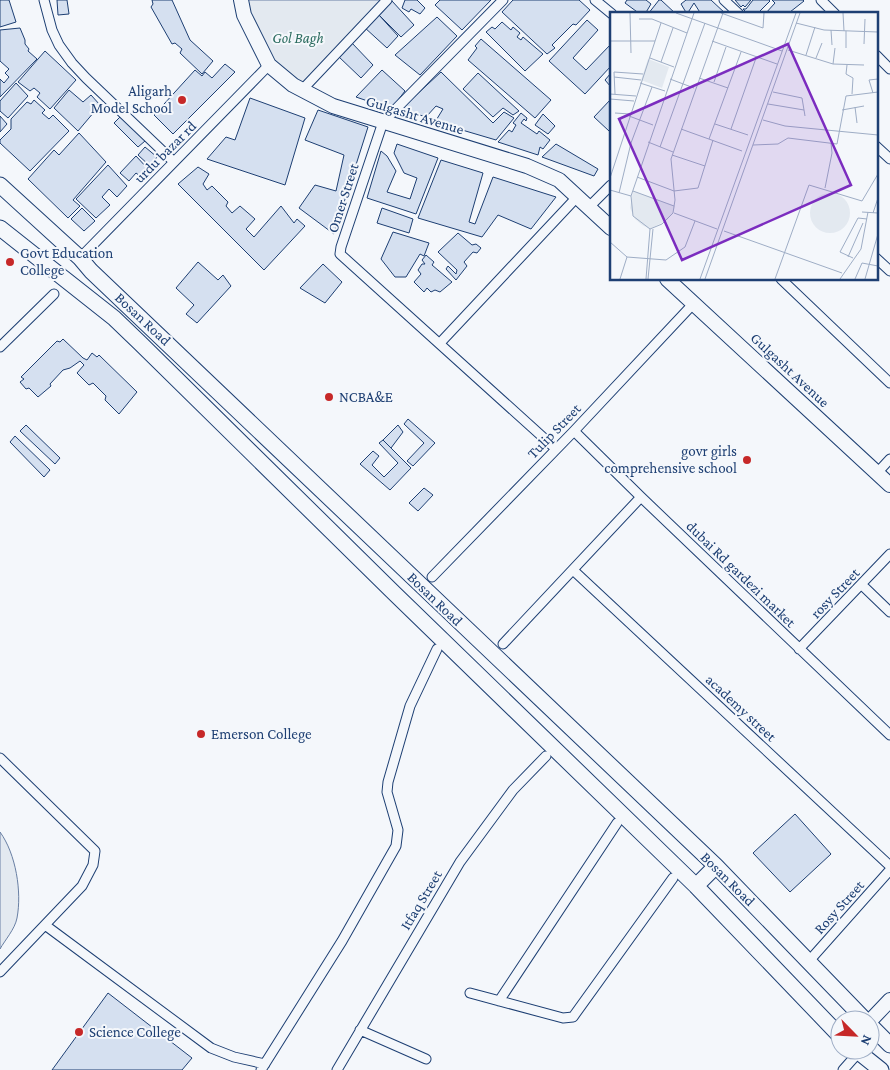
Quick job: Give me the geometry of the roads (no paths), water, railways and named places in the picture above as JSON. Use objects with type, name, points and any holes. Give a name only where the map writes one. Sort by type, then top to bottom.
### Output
[{"type":"main road","name":"Bosan Road","points":[[0,184],[80,258],[91,271],[716,866],[856,1010]]},
{"type":"main road","name":"Bosan Road","points":[[0,228],[114,318],[544,740],[696,886],[830,1026]]},
{"type":"main road","points":[[544,740],[562,720]]},
{"type":"main road","points":[[696,886],[716,866]]},
{"type":"main road","points":[[880,1035],[890,1045]]},
{"type":"main road","points":[[868,1060],[881,1070]]},
{"type":"street","points":[[44,0],[52,30],[59,45],[72,62],[86,78],[174,162]]},
{"type":"street","name":"Gulgasht Avenue","points":[[241,0],[244,15],[269,65],[293,85],[333,106],[527,166],[559,180],[610,227]]},
{"type":"street","points":[[302,90],[387,0]]},
{"type":"street","name":"Omer Street","points":[[503,0],[383,122],[341,246],[340,254],[556,449]]},
{"type":"street","points":[[595,0],[610,12]]},
{"type":"street","points":[[724,0],[737,12]]},
{"type":"street","points":[[821,0],[833,12]]},
{"type":"street","points":[[878,61],[890,69]]},
{"type":"street","name":"urdu bazar rd","points":[[80,258],[269,65]]},
{"type":"street","points":[[878,148],[890,159]]},
{"type":"street","points":[[588,207],[610,186]]},
{"type":"street","points":[[440,343],[577,197]]},
{"type":"street","points":[[878,260],[890,271]]},
{"type":"street","name":"Gulgasht Avenue","points":[[668,280],[890,485]]},
{"type":"street","points":[[782,280],[890,383]]},
{"type":"street","points":[[0,347],[54,294]]},
{"type":"street","name":"Tulip Street","points":[[432,577],[574,431],[694,303]]},
{"type":"street","name":"dubai Rd gardezi market","points":[[574,431],[640,497],[890,735]]},
{"type":"street","points":[[877,473],[890,459]]},
{"type":"street","points":[[503,644],[640,497]]},
{"type":"street","name":"rosy Street","points":[[799,649],[890,554]]},
{"type":"street","name":"academy street","points":[[573,570],[890,866]]},
{"type":"street","points":[[862,585],[890,612]]},
{"type":"street","points":[[45,925],[211,1048],[263,1067],[342,941],[396,846],[398,830],[387,792],[388,782],[410,706],[437,649]]},
{"type":"street","name":"Itfaq Street","points":[[337,1070],[460,862],[513,790],[546,756]]},
{"type":"street","points":[[0,758],[95,851],[93,865],[82,886],[0,972]]},
{"type":"street","points":[[499,1001],[617,823]]},
{"type":"street","name":"Rosy Street","points":[[809,961],[890,870]]},
{"type":"street","points":[[470,993],[563,1018],[572,1017],[674,878]]},
{"type":"street","points":[[880,1010],[890,1000]]},
{"type":"street","points":[[360,1030],[426,1059]]},
{"type":"place","name":"Aligarh Model School","points":[[182,100]]},
{"type":"place","name":"Govt Education College","points":[[10,262]]},
{"type":"place","name":"NCBA&E","points":[[329,397]]},
{"type":"place","name":"govr girls comprehensive school","points":[[747,460]]},
{"type":"place","name":"Emerson College","points":[[201,734]]},
{"type":"place","name":"Science College","points":[[79,1032]]},
{"type":"park label","name":"Gol Bagh","points":[[298,38]]}]
